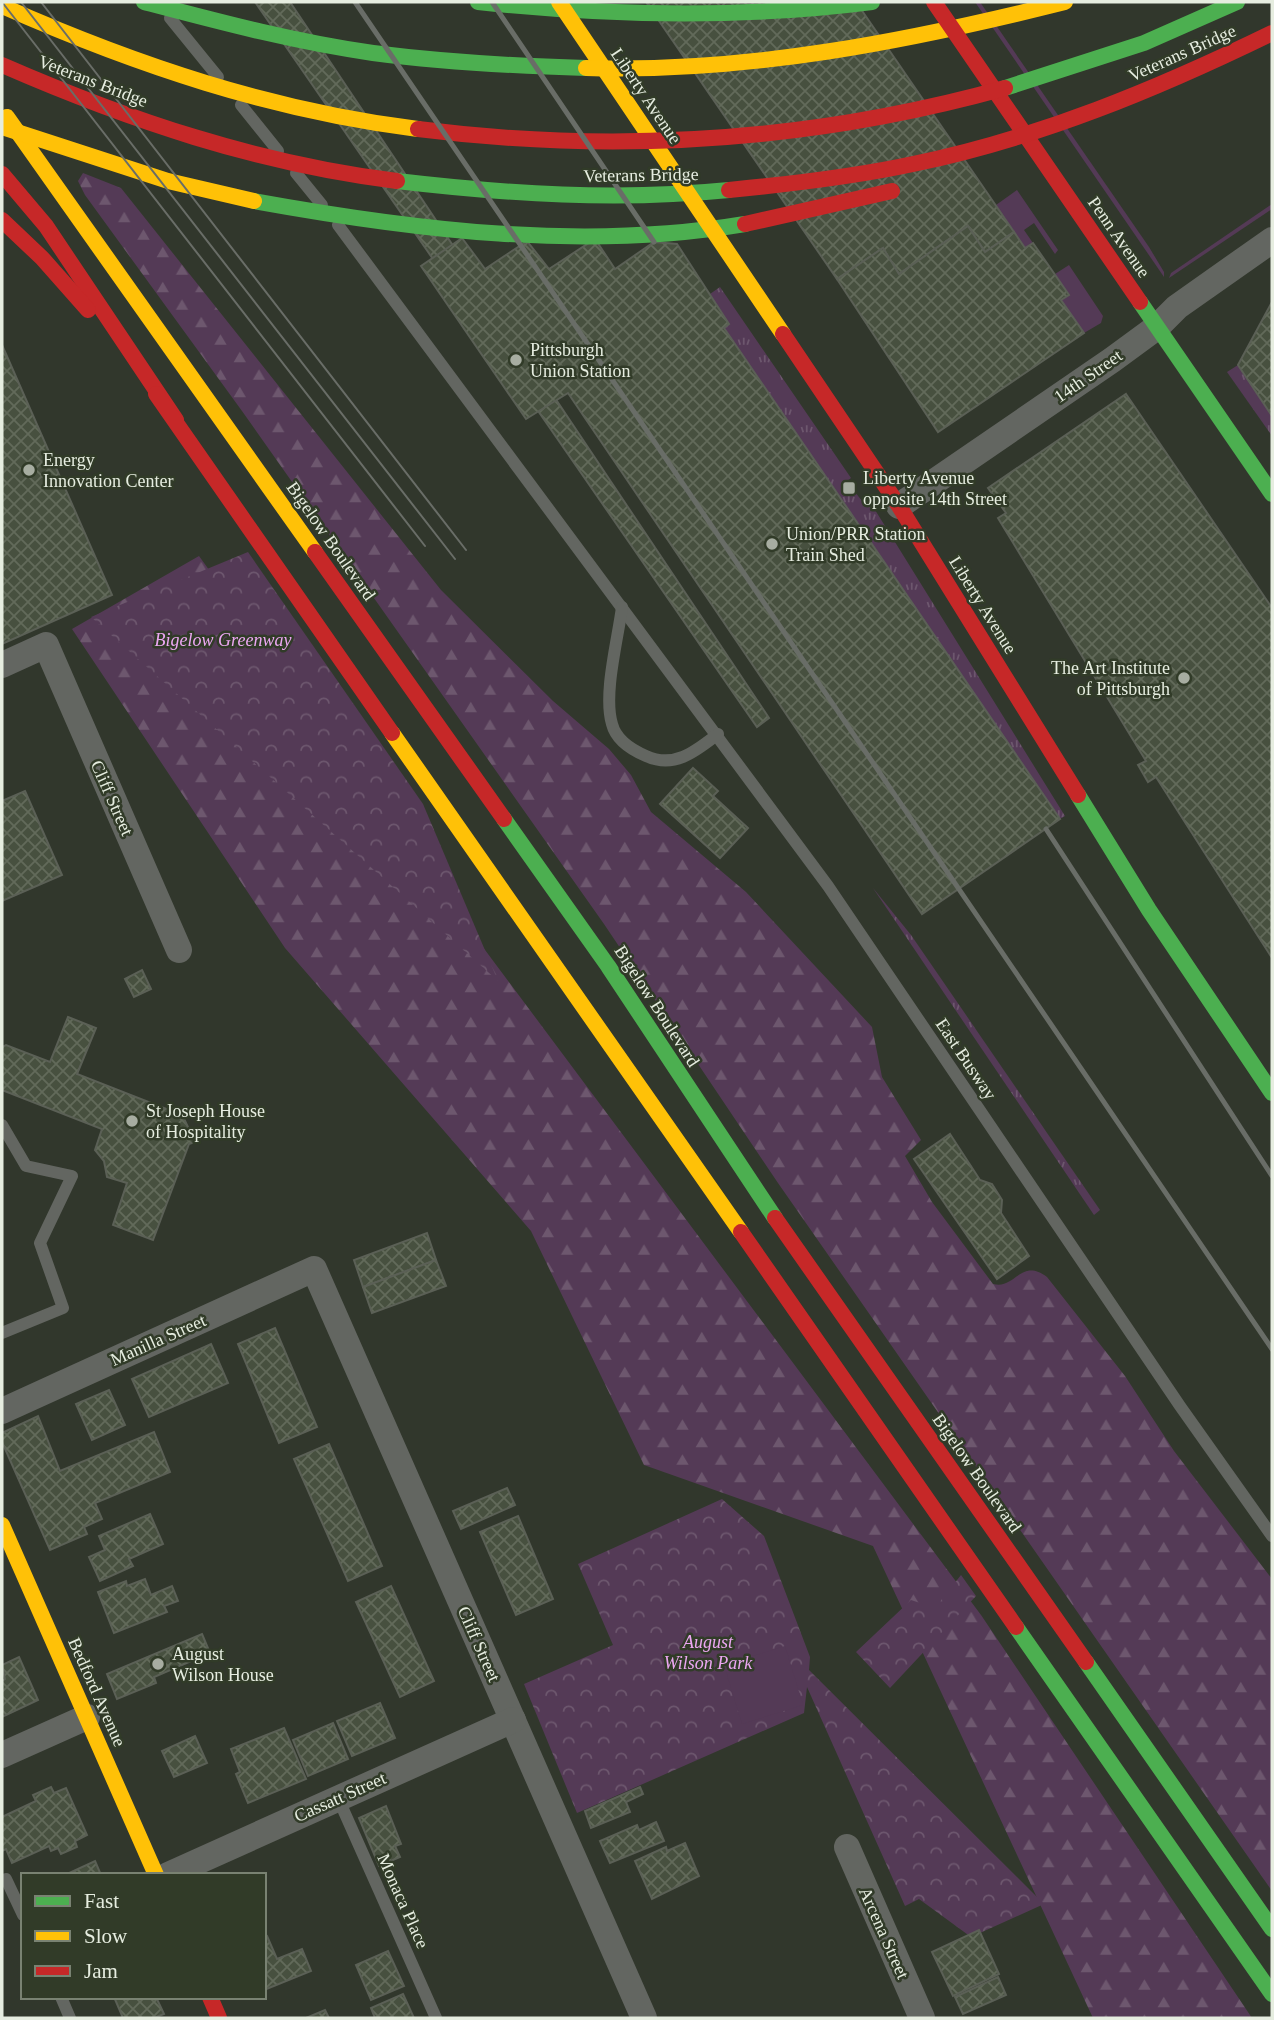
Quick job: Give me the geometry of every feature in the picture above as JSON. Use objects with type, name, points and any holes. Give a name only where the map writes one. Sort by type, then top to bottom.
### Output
[{"type":"main road","points":[[144,2],[211,22],[339,48],[506,67],[615,71],[780,61],[879,47],[976,27],[1065,2]]},
{"type":"main road","points":[[478,2],[570,12],[657,15],[762,13],[872,2]]},
{"type":"main road","name":"Liberty Avenue","points":[[559,2],[899,506],[1149,911],[1272,1093]]},
{"type":"main road","name":"Penn Avenue","points":[[934,2],[1272,494]]},
{"type":"main road","points":[[2,6],[61,32],[165,71],[268,103],[382,125],[512,139],[629,142],[831,127],[925,111],[1027,85],[1113,54],[1237,2]]},
{"type":"main road","name":"Veterans Bridge","points":[[2,65],[164,129],[311,167],[402,181],[597,197],[690,194],[803,183],[915,164],[1016,138],[1185,76],[1272,33]]},
{"type":"main road","points":[[1122,119],[1185,76]]},
{"type":"main road","name":"Bigelow Boulevard","points":[[2,109],[608,966],[766,1205],[1272,1928]]},
{"type":"main road","points":[[2,127],[123,169],[240,198],[341,217],[475,231],[577,235],[691,231],[798,215],[910,187]]},
{"type":"main road","points":[[1021,157],[1056,147]]},
{"type":"main road","points":[[2,174],[46,226],[177,420],[1272,1994]]},
{"type":"main road","points":[[2,220],[42,258],[108,333],[177,420]]},
{"type":"main road","name":"Bedford Avenue","points":[[2,1525],[155,1873]]},
{"type":"main road","points":[[211,1999],[219,2018]]},
{"type":"street","name":"14th Street","points":[[899,506],[1157,327],[1177,307],[1272,240]]},
{"type":"street","name":"Cliff Street","points":[[2,665],[46,645],[179,950]]},
{"type":"street","name":"Cliff Street","points":[[314,1269],[643,2018]]},
{"type":"street","name":"Manilla Street","points":[[2,1410],[314,1269]]},
{"type":"street","points":[[2,1755],[87,1717]]},
{"type":"street","name":"Cassatt Street","points":[[172,1873],[513,1720]]},
{"type":"street","name":"Arcena Street","points":[[847,1847],[922,2018]]},
{"type":"lane","name":"East Busway","points":[[157,2],[370,264],[718,734],[850,919],[1180,1406],[1272,1536]]},
{"type":"lane","points":[[622,607],[609,705],[612,726],[621,740],[635,752],[668,761],[693,753],[718,734]]},
{"type":"lane","points":[[2,1125],[26,1166],[72,1176],[40,1243],[63,1308],[2,1333]]},
{"type":"lane","name":"Monaca Place","points":[[338,1798],[436,2018]]},
{"type":"lane","points":[[6,1879],[21,1911]]},
{"type":"lane","points":[[62,1999],[70,2018]]},
{"type":"green space","points":[[975,2],[980,2],[1149,247],[1164,272],[1164,277]]},
{"type":"green space","points":[[83,173],[121,188],[441,590],[553,701],[609,749],[631,775],[651,812],[746,892],[872,1027],[882,1077],[921,1140],[905,1156],[932,1202],[993,1284],[1007,1283],[1030,1270],[1047,1277],[1125,1376],[1174,1451],[1272,1579],[1272,1891],[778,1183],[604,924],[242,411],[85,195],[78,181]]},
{"type":"green space","points":[[1017,190],[1058,250],[1055,254],[1034,223],[1024,230],[1033,243],[1025,248],[996,205]]},
{"type":"green space","points":[[1272,204],[1272,209],[1169,278],[1171,273]]},
{"type":"green space","points":[[1069,265],[1103,316],[1101,323],[1084,333],[1061,300],[1069,295],[1055,274]]},
{"type":"green space","points":[[720,287],[851,478],[843,484],[850,494],[855,492],[862,501],[867,497],[1065,816],[1060,819],[724,328],[729,324],[710,294]]},
{"type":"green space","points":[[1238,365],[1272,416],[1272,436],[1227,372]]},
{"type":"green space","name":"Bigelow Greenway","points":[[248,552],[423,804],[498,981],[91,617]]},
{"type":"green space","points":[[199,556],[450,903],[981,1615],[1252,2018],[1093,2018],[873,1546],[644,1465],[531,1231],[285,948],[72,629]]},
{"type":"green space","points":[[873,888],[911,935],[1100,1210],[1094,1215]]},
{"type":"green space","name":"August Wilson Park","points":[[722,1499],[764,1536],[810,1657],[809,1670],[1044,1904],[971,1937],[919,1899],[905,1906],[807,1687],[804,1713],[577,1813],[524,1684],[613,1645],[578,1564]]},
{"type":"green space","points":[[961,1575],[976,1596],[890,1688],[856,1652],[911,1600],[935,1608]]},
{"type":"green space","points":[[785,1646],[803,1705],[742,1724],[724,1665]]},
{"type":"building","name":"Pittsburgh Union Station","points":[[255,2],[290,2],[769,718],[757,727]]},
{"type":"building","points":[[646,2],[856,2],[1014,232],[985,252],[968,226],[899,274],[883,248],[837,279]]},
{"type":"building","points":[[968,226],[985,252],[1014,232],[1025,248],[1033,243],[1069,295],[1061,300],[1084,333],[938,432],[837,279],[883,248],[899,274]]},
{"type":"building","name":"Union/PRR Station Train Shed","points":[[462,238],[485,269],[527,241],[549,269],[595,239],[615,269],[654,242],[677,244],[729,324],[724,328],[1060,819],[922,914],[568,393],[526,419],[421,266]]},
{"type":"building","points":[[1272,302],[1272,416],[1238,365]]},
{"type":"building","name":"Energy Innovation Center","points":[[2,345],[112,595],[2,644]]},
{"type":"building","name":"The Art Institute of Pittsburgh","points":[[1126,394],[1272,608],[1272,958],[1156,777],[1148,782],[1138,765],[1146,761],[998,518],[1006,513],[988,488]]},
{"type":"building","points":[[693,768],[718,791],[713,796],[748,828],[720,858],[660,804]]},
{"type":"building","points":[[25,791],[62,875],[2,901],[2,801]]},
{"type":"building","points":[[142,970],[151,989],[134,997],[125,979]]},
{"type":"building","name":"St Joseph House of Hospitality","points":[[68,1017],[96,1028],[77,1074],[174,1112],[179,1108],[195,1142],[189,1144],[153,1240],[113,1225],[127,1183],[107,1177],[104,1161],[95,1150],[102,1129],[2,1090],[2,1047],[6,1045],[50,1062]]},
{"type":"building","points":[[950,1134],[980,1180],[992,1184],[1002,1200],[1001,1213],[1029,1256],[997,1279],[914,1159]]},
{"type":"building","points":[[427,1233],[436,1260],[363,1287],[354,1260]]},
{"type":"building","points":[[436,1260],[446,1286],[372,1313],[363,1287]]},
{"type":"building","points":[[275,1328],[317,1427],[279,1443],[238,1344]]},
{"type":"building","points":[[211,1344],[228,1383],[149,1417],[132,1379]]},
{"type":"building","points":[[109,1390],[125,1425],[92,1440],[76,1404]]},
{"type":"building","points":[[38,1416],[60,1471],[154,1432],[170,1472],[95,1503],[102,1519],[84,1527],[87,1534],[50,1550],[2,1442],[2,1433]]},
{"type":"building","points":[[329,1444],[382,1566],[348,1581],[294,1459]]},
{"type":"building","points":[[507,1488],[515,1505],[461,1529],[453,1511]]},
{"type":"building","points":[[150,1514],[163,1544],[129,1559],[133,1566],[100,1581],[89,1557],[105,1550],[99,1536]]},
{"type":"building","points":[[518,1516],[553,1599],[516,1615],[480,1532]]},
{"type":"building","points":[[145,1579],[151,1595],[172,1586],[178,1601],[164,1606],[167,1612],[114,1633],[98,1592],[126,1581],[127,1586]]},
{"type":"building","points":[[391,1586],[434,1681],[400,1697],[356,1602]]},
{"type":"building","name":"August Wilson House","points":[[202,1634],[210,1653],[154,1677],[156,1683],[117,1699],[107,1674]]},
{"type":"building","points":[[19,1657],[38,1700],[2,1717],[2,1681],[5,1679],[2,1665]]},
{"type":"building","points":[[380,1703],[395,1738],[352,1756],[337,1721]]},
{"type":"building","points":[[333,1723],[348,1759],[308,1776],[293,1740]]},
{"type":"building","points":[[284,1728],[306,1779],[248,1803],[236,1774],[240,1772],[231,1749]]},
{"type":"building","points":[[195,1736],[207,1763],[174,1777],[162,1751]]},
{"type":"building","points":[[51,1787],[54,1793],[66,1788],[87,1835],[75,1841],[77,1847],[61,1854],[58,1848],[51,1851],[49,1846],[12,1863],[6,1849],[2,1851],[2,1817],[36,1801],[33,1795]]},
{"type":"building","points":[[640,1787],[643,1794],[626,1802],[630,1812],[591,1828],[585,1811]]},
{"type":"building","points":[[386,1806],[401,1844],[395,1846],[400,1857],[379,1866],[359,1818]]},
{"type":"building","points":[[656,1822],[664,1841],[610,1863],[600,1841],[637,1825],[639,1830]]},
{"type":"building","points":[[685,1843],[699,1876],[652,1899],[635,1861],[666,1847],[667,1851]]},
{"type":"building","points":[[95,1861],[100,1873],[69,1873]]},
{"type":"building","points":[[979,1930],[999,1974],[953,1996],[932,1952]]},
{"type":"building","points":[[266,1936],[277,1959],[302,1949],[311,1971],[266,1989]]},
{"type":"building","points":[[388,1951],[404,1986],[371,2000],[356,1965]]},
{"type":"building","points":[[998,1977],[1006,1995],[963,2014],[955,1997]]},
{"type":"building","points":[[403,1994],[414,2018],[375,2018],[371,2008]]},
{"type":"building","points":[[115,1999],[157,1999],[164,2014],[154,2018],[123,2018]]},
{"type":"building","points":[[325,2010],[329,2018],[306,2018]]},
{"type":"tram line","points":[[2,2],[425,546]]},
{"type":"tram line","points":[[21,2],[455,559]]},
{"type":"tram line","points":[[41,2],[466,550]]},
{"type":"railway","points":[[355,2],[1272,1349]]},
{"type":"railway","points":[[492,2],[654,242]]},
{"type":"railway","points":[[1046,829],[1272,1176]]},
{"type":"traffic: fast","points":[[144,2],[286,37],[373,53],[480,63],[586,68]]},
{"type":"traffic: fast","points":[[478,2],[675,14],[773,11],[872,2]]},
{"type":"traffic: fast","points":[[1005,88],[1144,43],[1237,2]]},
{"type":"traffic: fast","points":[[397,181],[563,194],[646,195],[729,190]]},
{"type":"traffic: fast","points":[[254,201],[375,221],[561,236],[684,232],[745,224]]},
{"type":"traffic: fast","points":[[1140,302],[1272,494]]},
{"type":"traffic: fast","points":[[1078,795],[1149,910],[1272,1093]]},
{"type":"traffic: fast","points":[[504,819],[608,966],[775,1218]]},
{"type":"traffic: fast","points":[[1016,1627],[1272,1994]]},
{"type":"traffic: fast","points":[[1086,1662],[1272,1929]]},
{"type":"traffic: slow","points":[[559,2],[783,334]]},
{"type":"traffic: slow","points":[[586,68],[707,65],[828,52],[1065,2]]},
{"type":"traffic: slow","points":[[2,6],[103,48],[205,83],[310,110],[418,129]]},
{"type":"traffic: slow","points":[[7,117],[315,552]]},
{"type":"traffic: slow","points":[[2,127],[168,181],[254,201]]},
{"type":"traffic: slow","points":[[392,733],[741,1232]]},
{"type":"traffic: slow","points":[[2,1525],[155,1873]]},
{"type":"traffic: jam","points":[[934,2],[1140,302]]},
{"type":"traffic: jam","points":[[729,190],[868,173],[1006,140],[1097,110],[1272,33]]},
{"type":"traffic: jam","points":[[2,65],[97,104],[195,137],[295,163],[397,181]]},
{"type":"traffic: jam","points":[[418,129],[566,141],[714,138],[860,120],[1005,88]]},
{"type":"traffic: jam","points":[[2,174],[46,226],[176,420]]},
{"type":"traffic: jam","points":[[745,224],[892,191]]},
{"type":"traffic: jam","points":[[2,220],[42,258],[88,310]]},
{"type":"traffic: jam","points":[[783,334],[899,506],[1078,795]]},
{"type":"traffic: jam","points":[[156,394],[392,733]]},
{"type":"traffic: jam","points":[[315,552],[504,819]]},
{"type":"traffic: jam","points":[[775,1218],[1086,1662]]},
{"type":"traffic: jam","points":[[741,1232],[1016,1627]]},
{"type":"traffic: jam","points":[[211,1999],[219,2018]]},
{"type":"place","name":"Pittsburgh Union Station","points":[[516,360]]},
{"type":"place","name":"Energy Innovation Center","points":[[29,470]]},
{"type":"place","name":"Liberty Avenue opposite 14th Street","points":[[849,488]]},
{"type":"place","name":"Union/PRR Station Train Shed","points":[[772,544]]},
{"type":"place","name":"The Art Institute of Pittsburgh","points":[[1184,678]]},
{"type":"place","name":"St Joseph House of Hospitality","points":[[132,1121]]},
{"type":"place","name":"August Wilson House","points":[[158,1664]]}]
